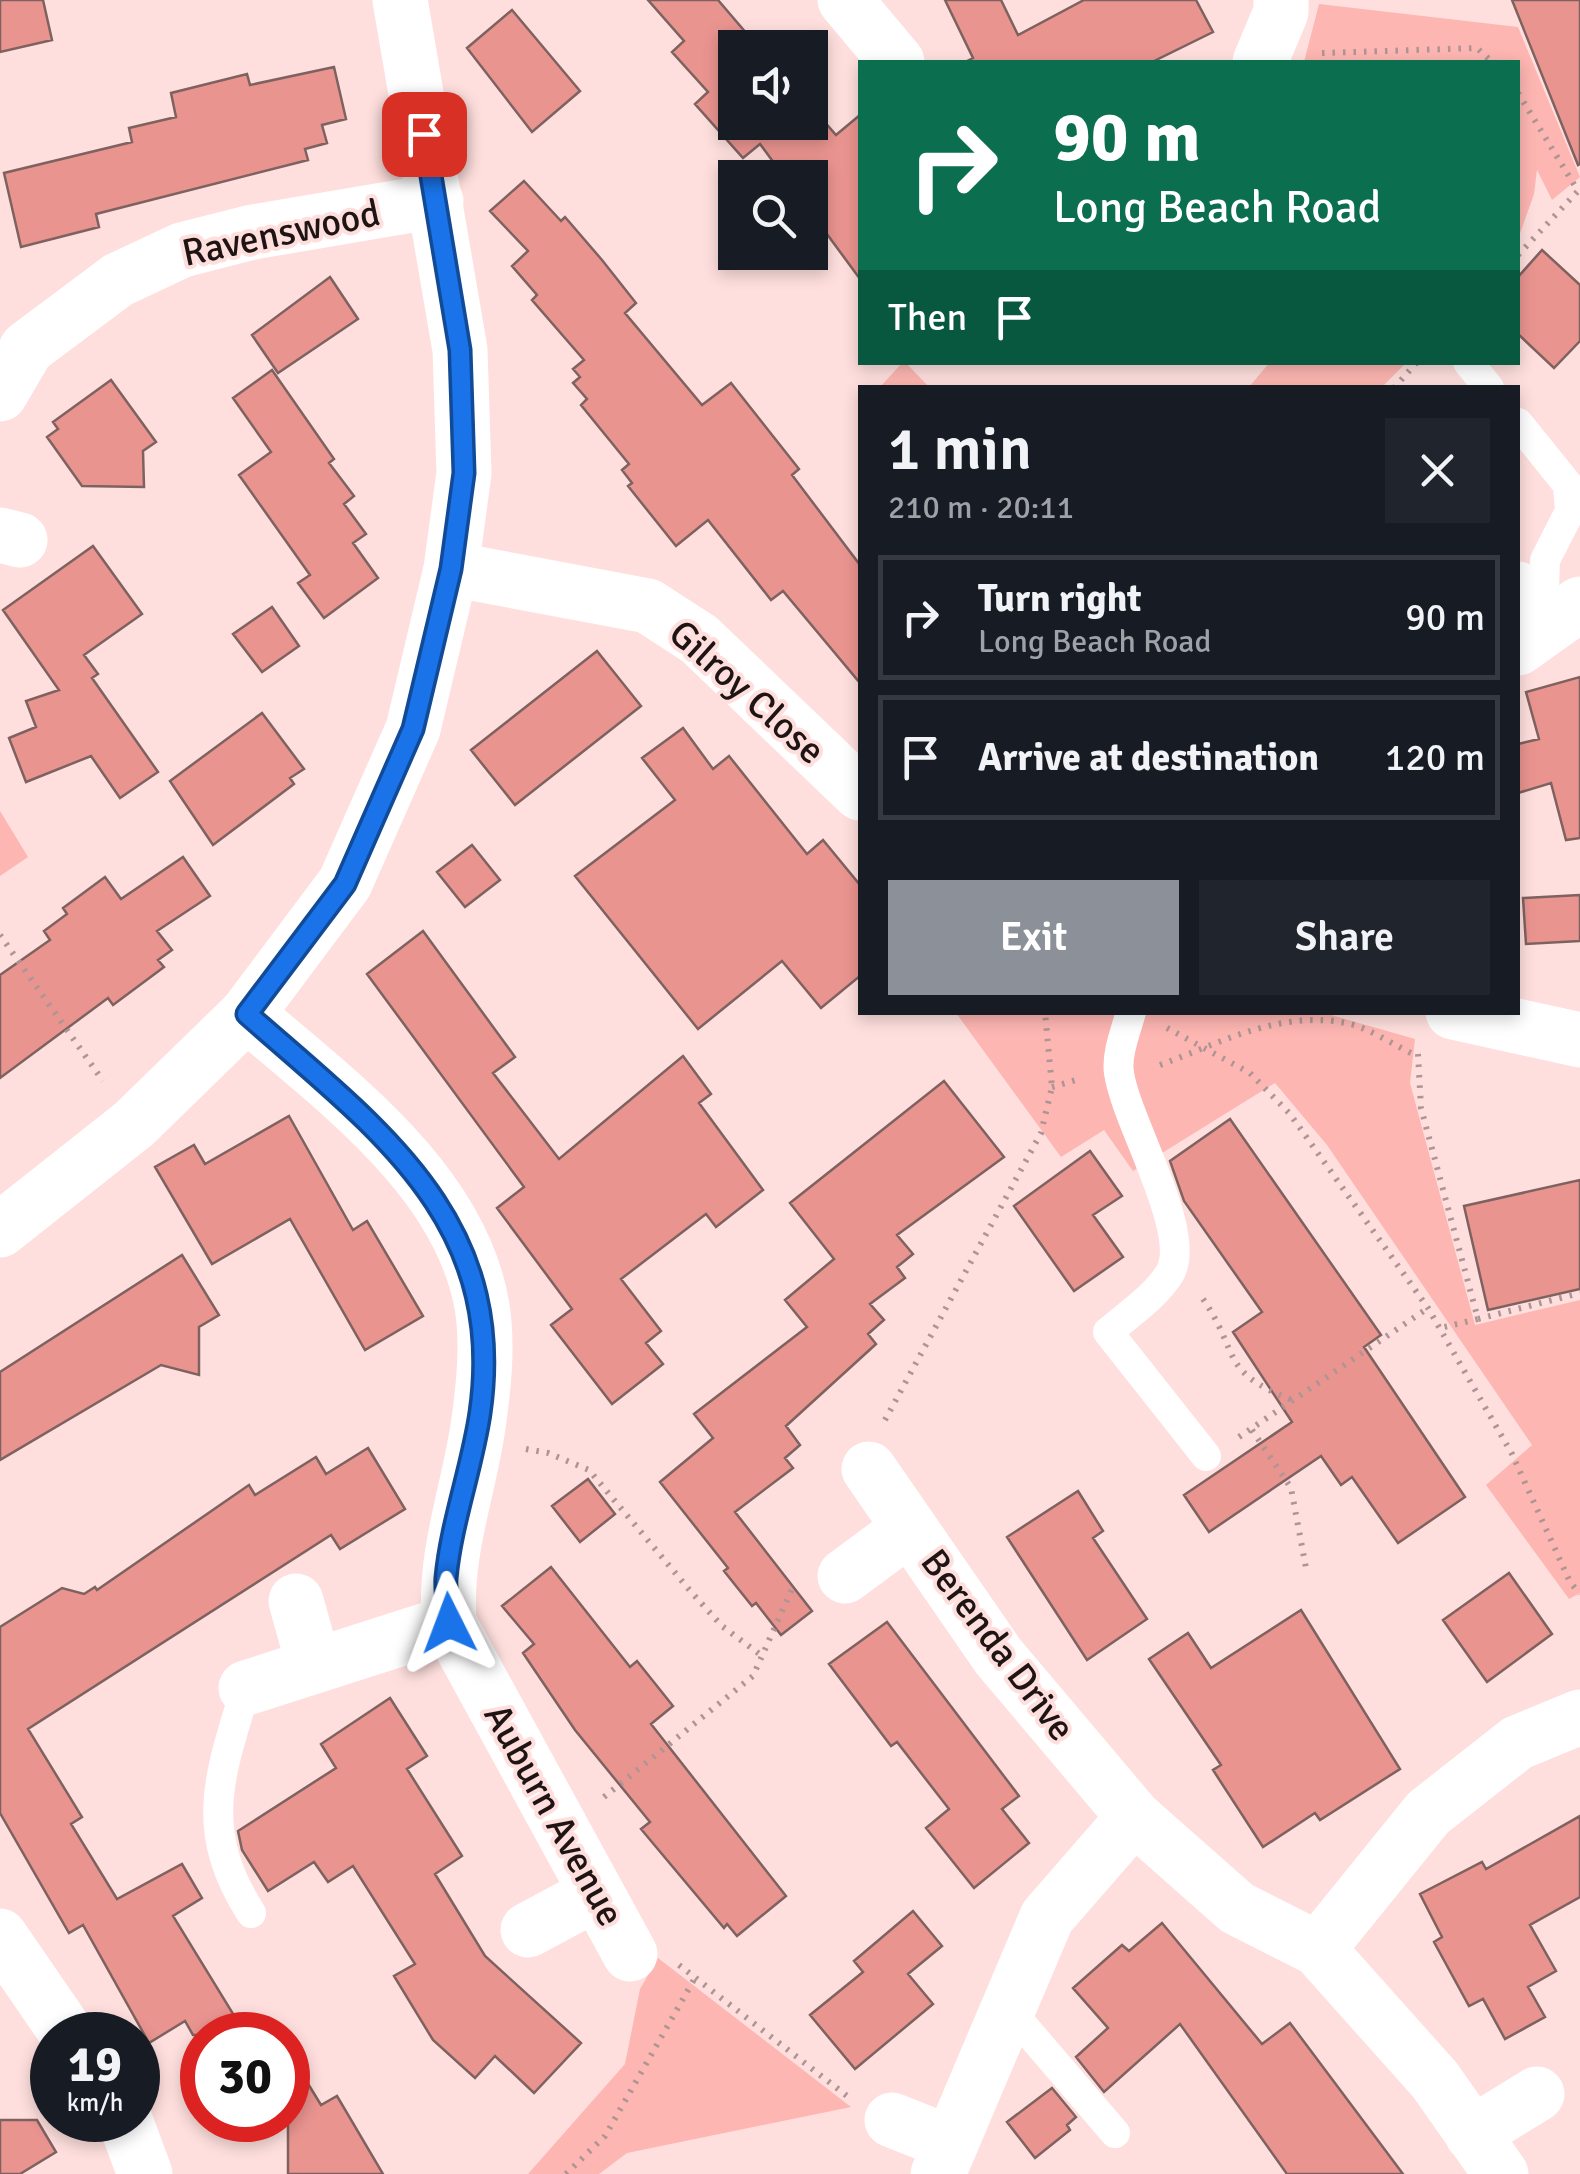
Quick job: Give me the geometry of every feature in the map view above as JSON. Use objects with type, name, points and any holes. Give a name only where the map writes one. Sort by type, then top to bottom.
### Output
[{"type":"street","points":[[0,1230],[134,1124],[247,1014],[345,884],[413,729],[451,569],[464,473],[460,350],[400,0]]},
{"type":"street","points":[[845,0],[895,60]]},
{"type":"street","points":[[1261,60],[1281,12],[1281,0]]},
{"type":"street","name":"Ravenswood","points":[[9,352],[118,280],[182,250],[253,232],[436,200]]},
{"type":"street","name":"Gilroy Close","points":[[451,569],[648,606],[698,639],[858,791]]},
{"type":"street","name":"Auburn Avenue","points":[[247,1014],[375,1126],[442,1211],[465,1256],[482,1305],[486,1372],[476,1442],[446,1578],[449,1623],[613,1925]]},
{"type":"street","points":[[1438,1027],[1580,1040]]},
{"type":"street","name":"Berenda Drive","points":[[869,1468],[998,1656],[1134,1817],[1237,1908],[1318,1950],[1435,2080],[1487,2154]]},
{"type":"street","points":[[822,1579],[910,1528]]},
{"type":"street","points":[[296,1600],[314,1666]]},
{"type":"street","points":[[246,1688],[449,1623]]},
{"type":"street","points":[[1318,1950],[1369,1882],[1442,1800],[1517,1744],[1580,1717]]},
{"type":"street","points":[[892,2120],[944,2158],[1047,1917],[1134,1817]]},
{"type":"street","points":[[528,1930],[613,1925]]},
{"type":"street","points":[[0,1936],[52,2012]]},
{"type":"street","points":[[1487,2154],[1537,2094]]},
{"type":"street","points":[[134,2142],[145,2174]]},
{"type":"lane","points":[[1470,365],[1487,385]]},
{"type":"lane","points":[[1520,425],[1568,485],[1570,511],[1545,560],[1540,617]]},
{"type":"lane","points":[[1142,1017],[1118,1068],[1131,1124],[1156,1174],[1174,1229],[1174,1264],[1168,1275],[1108,1332],[1206,1456]]},
{"type":"lane","points":[[246,1688],[222,1768],[217,1831],[228,1876],[251,1913]]},
{"type":"lane","points":[[1008,2008],[1115,2133]]},
{"type":"path","points":[[1271,60],[1394,48],[1477,48],[1490,60]]},
{"type":"path","points":[[1520,97],[1579,190],[1520,253]]},
{"type":"path","points":[[1397,385],[1414,365]]},
{"type":"path","points":[[0,935],[134,1124]]},
{"type":"path","points":[[869,1468],[875,1439],[1041,1133],[1052,1087],[1045,1015]]},
{"type":"path","points":[[1142,1017],[1250,1073],[1290,1114],[1428,1308],[1512,1454],[1570,1582],[1580,1594]]},
{"type":"path","points":[[1052,1087],[1118,1068],[1162,1065],[1245,1030],[1299,1022],[1348,1024],[1416,1056]]},
{"type":"path","points":[[1438,1027],[1416,1056],[1421,1108],[1478,1318]]},
{"type":"path","points":[[1168,1275],[1196,1290],[1213,1314],[1230,1358],[1256,1386],[1294,1400]]},
{"type":"path","points":[[1439,1328],[1580,1293]]},
{"type":"path","points":[[1206,1456],[1252,1430],[1428,1308]]},
{"type":"path","points":[[1252,1430],[1291,1488],[1306,1568]]},
{"type":"path","points":[[476,1442],[548,1453],[589,1470],[692,1594],[722,1626],[762,1656]]},
{"type":"path","points":[[561,1832],[754,1676],[788,1592],[822,1579]]},
{"type":"path","points":[[613,1925],[696,1976],[843,2094],[892,2120]]},
{"type":"path","points":[[566,2174],[606,2136],[696,1976]]},
{"type":"shaded area","points":[[1319,4],[1518,27],[1580,177],[1552,200],[1537,170],[1534,194],[1520,233],[1520,60],[1305,60]]},
{"type":"shaded area","points":[[900,365],[908,365],[927,385],[882,385]]},
{"type":"shaded area","points":[[1267,365],[1404,365],[1384,385],[1251,385]]},
{"type":"shaded area","points":[[0,811],[28,857],[0,876]]},
{"type":"shaded area","points":[[957,1015],[1331,1015],[1415,1039],[1410,1083],[1475,1325],[1580,1300],[1580,1593],[1569,1599],[1486,1485],[1532,1445],[1327,1145],[1275,1083],[1133,1171],[1104,1130],[1061,1157]]},
{"type":"shaded area","points":[[658,1958],[851,2107],[627,2153],[599,2174],[528,2174],[625,2064],[640,1989]]},
{"type":"building","points":[[0,0],[43,0],[52,40],[0,52]]},
{"type":"building","points":[[648,0],[718,0],[744,30],[718,30],[718,130],[695,104],[708,92],[672,52],[684,41]]},
{"type":"building","points":[[945,0],[1001,0],[1018,35],[1084,0],[1196,0],[1213,32],[1156,60],[969,60],[973,58]]},
{"type":"building","points":[[1512,0],[1580,0],[1578,165]]},
{"type":"building","points":[[512,10],[580,91],[532,132],[467,48]]},
{"type":"building","points":[[334,67],[346,119],[322,125],[327,143],[305,149],[308,160],[96,214],[99,227],[21,247],[4,173],[132,142],[129,128],[176,117],[171,93],[247,74],[250,85]]},
{"type":"building","points":[[858,117],[858,276],[828,235],[828,160],[772,160],[760,144],[743,158],[727,140],[828,140],[828,126],[836,135]]},
{"type":"building","points":[[524,181],[561,221],[565,217],[602,260],[636,303],[625,313],[702,405],[731,383],[799,469],[792,475],[858,562],[858,681],[783,591],[771,600],[708,520],[676,546],[628,486],[632,483],[622,470],[629,464],[581,405],[587,399],[573,383],[580,377],[573,369],[584,360],[532,300],[537,295],[512,266],[528,251],[490,211]]},
{"type":"building","points":[[1542,250],[1580,285],[1580,341],[1554,368],[1520,336],[1520,275]]},
{"type":"building","points":[[330,277],[358,319],[278,373],[252,335]]},
{"type":"building","points":[[272,370],[334,459],[329,463],[354,496],[344,504],[366,534],[353,543],[378,578],[324,618],[298,583],[310,575],[239,475],[271,452],[233,398]]},
{"type":"building","points":[[111,380],[156,442],[143,451],[144,487],[82,486],[47,437],[58,429],[53,422]]},
{"type":"building","points":[[93,546],[142,614],[84,655],[98,674],[92,678],[158,772],[120,798],[91,756],[26,782],[9,738],[36,727],[26,701],[59,690],[3,610]]},
{"type":"building","points":[[272,607],[299,646],[262,672],[233,634]]},
{"type":"building","points":[[597,651],[641,706],[515,805],[471,750]]},
{"type":"building","points":[[1580,677],[1580,838],[1566,840],[1551,783],[1520,792],[1520,744],[1539,739],[1526,692]]},
{"type":"building","points":[[262,713],[304,769],[290,778],[294,784],[213,845],[170,781]]},
{"type":"building","points":[[683,728],[713,769],[729,756],[807,854],[823,840],[858,883],[858,978],[821,1008],[782,961],[698,1029],[575,876],[675,800],[642,758]]},
{"type":"building","points":[[472,845],[500,880],[465,907],[437,872]]},
{"type":"building","points":[[183,857],[210,896],[157,931],[172,950],[158,960],[164,967],[113,1005],[108,998],[0,1078],[0,975],[50,940],[44,931],[67,914],[63,908],[105,877],[121,899]]},
{"type":"building","points":[[1580,895],[1580,941],[1526,944],[1523,898]]},
{"type":"building","points":[[423,931],[515,1057],[493,1073],[559,1159],[683,1056],[711,1094],[699,1103],[763,1190],[716,1227],[706,1214],[621,1279],[661,1331],[646,1343],[663,1364],[612,1404],[551,1325],[572,1309],[497,1208],[524,1187],[367,974]]},
{"type":"building","points":[[944,1081],[1004,1157],[897,1235],[913,1254],[897,1267],[905,1278],[870,1304],[884,1320],[868,1334],[876,1344],[786,1426],[800,1445],[785,1458],[793,1468],[735,1512],[812,1611],[781,1635],[724,1571],[728,1568],[660,1482],[713,1438],[694,1414],[807,1327],[785,1300],[834,1259],[790,1203]]},
{"type":"building","points":[[289,1116],[353,1230],[367,1221],[423,1316],[365,1350],[290,1219],[212,1264],[155,1167],[194,1145],[205,1164]]},
{"type":"building","points":[[1230,1119],[1381,1335],[1364,1347],[1465,1497],[1398,1543],[1352,1477],[1341,1485],[1321,1456],[1209,1532],[1184,1495],[1292,1422],[1233,1332],[1262,1312],[1184,1201],[1170,1161]]},
{"type":"building","points":[[1090,1151],[1122,1196],[1093,1215],[1123,1257],[1074,1291],[1014,1206]]},
{"type":"building","points":[[1580,1180],[1580,1289],[1488,1310],[1464,1206]]},
{"type":"building","points":[[182,1255],[219,1315],[199,1327],[199,1375],[161,1365],[0,1460],[0,1372]]},
{"type":"building","points":[[368,1448],[405,1509],[340,1549],[331,1535],[28,1729],[82,1817],[71,1824],[117,1899],[182,1864],[202,1898],[173,1916],[232,2012],[180,2012],[180,2024],[160,2036],[160,2012],[132,2012],[83,1925],[69,1933],[0,1813],[0,1627],[62,1588],[84,1594],[95,1587],[97,1590],[249,1485],[255,1495],[316,1457],[326,1474]]},
{"type":"building","points":[[588,1479],[615,1514],[580,1542],[552,1506]]},
{"type":"building","points":[[1078,1491],[1103,1531],[1093,1538],[1147,1619],[1087,1660],[1007,1537]]},
{"type":"building","points":[[551,1567],[630,1667],[637,1661],[673,1706],[651,1724],[786,1896],[737,1936],[727,1924],[724,1928],[641,1829],[650,1822],[575,1730],[523,1653],[534,1644],[502,1606]]},
{"type":"building","points":[[1509,1573],[1552,1634],[1487,1682],[1443,1620]]},
{"type":"building","points":[[1301,1610],[1400,1769],[1320,1820],[1315,1813],[1263,1847],[1213,1770],[1221,1765],[1149,1659],[1188,1633],[1211,1668]]},
{"type":"building","points":[[887,1622],[1019,1796],[1002,1809],[1029,1843],[974,1888],[926,1828],[949,1809],[897,1742],[891,1746],[829,1664]]},
{"type":"building","points":[[390,1698],[427,1756],[407,1769],[462,1856],[435,1874],[485,1956],[581,2043],[534,2093],[495,2056],[475,2078],[433,2040],[394,1976],[415,1964],[353,1866],[328,1882],[314,1862],[268,1891],[242,1850],[238,1831],[336,1768],[321,1744]]},
{"type":"building","points":[[1580,1816],[1580,1897],[1530,1925],[1556,1971],[1528,1987],[1545,2017],[1505,2039],[1483,1999],[1469,2006],[1434,1942],[1442,1937],[1420,1894],[1482,1862],[1486,1869]]},
{"type":"building","points":[[913,1911],[942,1946],[908,1974],[933,2004],[855,2069],[810,2015],[863,1972],[854,1961]]},
{"type":"building","points":[[1162,1923],[1262,2044],[1290,2023],[1403,2174],[1287,2174],[1180,2024],[1104,2092],[1076,2057],[1108,2028],[1073,1988],[1122,1945],[1129,1951]]},
{"type":"building","points":[[310,2087],[321,2105],[337,2096],[383,2174],[288,2174],[288,2142],[310,2142]]},
{"type":"building","points":[[1052,2088],[1076,2117],[1067,2125],[1070,2130],[1035,2158],[1007,2122]]},
{"type":"building","points":[[0,2120],[30,2120],[30,2142],[50,2142],[56,2152],[20,2174],[0,2174]]},
{"type":"route","points":[[424,134],[460,350],[464,473],[451,569],[413,729],[345,884],[247,1014],[375,1126],[410,1166],[442,1211],[465,1256],[482,1305],[486,1372],[476,1442],[446,1578],[449,1623]]}]
